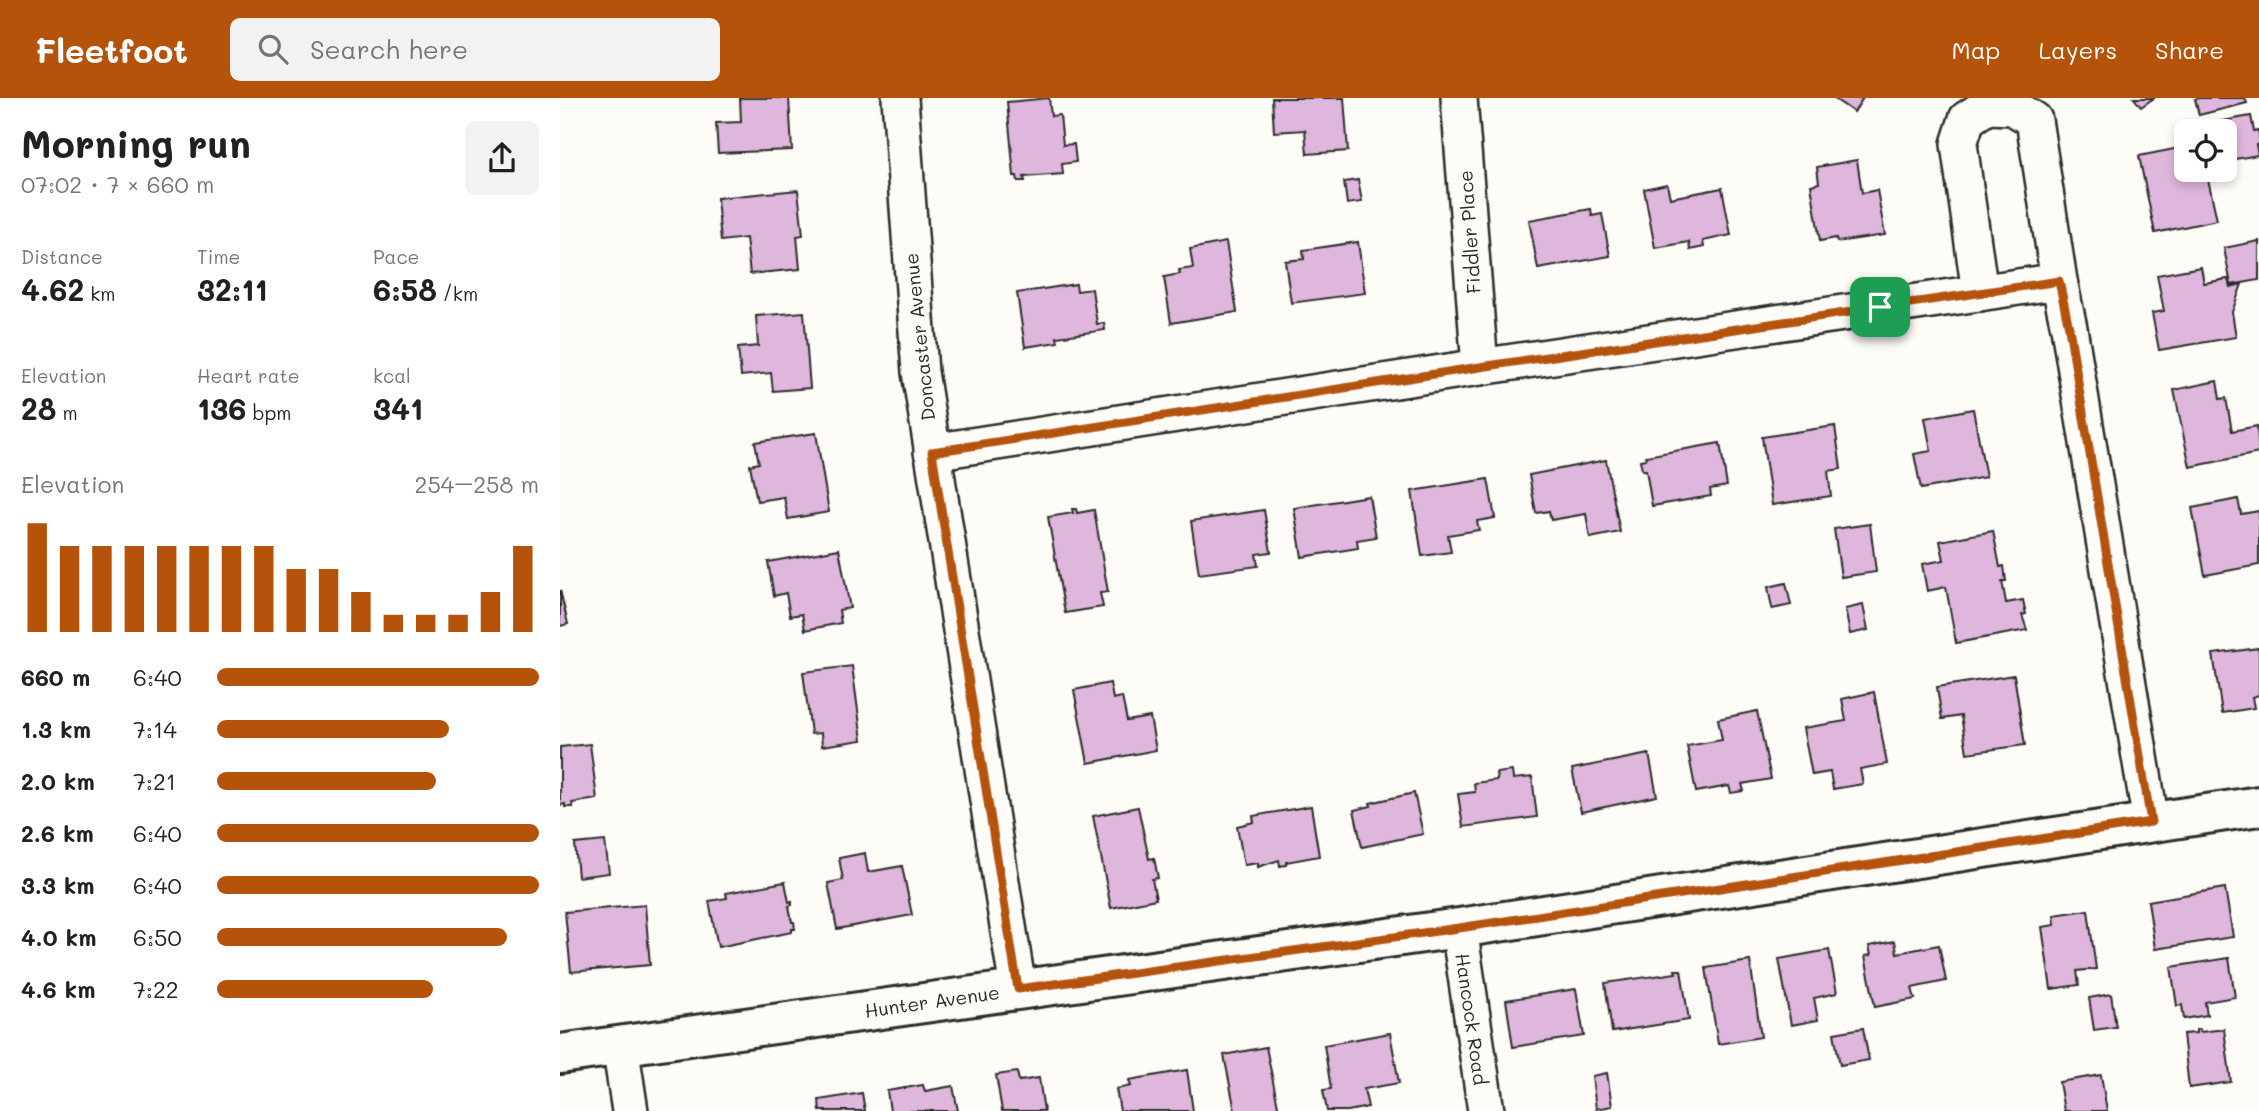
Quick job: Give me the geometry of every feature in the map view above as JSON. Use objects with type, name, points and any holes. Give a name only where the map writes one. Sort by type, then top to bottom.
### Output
[{"type":"street","name":"Doncaster Avenue","points":[[900,98],[920,372],[1018,989]]},
{"type":"street","name":"Fiddler Place","points":[[1459,98],[1480,367]]},
{"type":"street","points":[[1980,293],[1959,144],[1967,119],[1987,106],[2013,107],[2034,120],[2151,822]]},
{"type":"street","points":[[932,452],[2059,281]]},
{"type":"street","name":"Hunter Avenue","points":[[560,1054],[1459,928],[2259,806]]},
{"type":"street","name":"Hancock Road","points":[[1459,928],[1486,1111]]},
{"type":"street","points":[[620,1045],[630,1111]]},
{"type":"building","points":[[740,98],[789,98],[792,150],[718,153],[716,123],[741,122]]},
{"type":"building","points":[[1049,98],[1051,116],[1060,115],[1063,145],[1074,144],[1076,162],[1062,164],[1063,174],[1024,177],[1025,181],[1018,181],[1017,176],[1014,176],[1007,102]]},
{"type":"building","points":[[1272,98],[1344,98],[1348,151],[1307,154],[1305,130],[1274,132]]},
{"type":"building","points":[[1833,98],[1863,98],[1854,112]]},
{"type":"building","points":[[2134,98],[2154,98],[2141,107]]},
{"type":"building","points":[[2245,98],[2247,103],[2199,115],[2195,99]]},
{"type":"building","points":[[2251,116],[2254,131],[2258,130],[2259,134],[2259,144],[2256,145],[2258,155],[2237,159],[2237,119],[2234,119]]},
{"type":"building","points":[[2174,149],[2174,182],[2209,182],[2217,220],[2155,233],[2139,156]]},
{"type":"building","points":[[1857,160],[1862,193],[1877,190],[1885,235],[1837,242],[1836,238],[1820,241],[1811,185],[1819,183],[1817,167]]},
{"type":"building","points":[[1358,180],[1362,202],[1347,204],[1344,182]]},
{"type":"building","points":[[1667,184],[1670,198],[1722,188],[1731,235],[1703,241],[1704,247],[1690,250],[1689,242],[1655,248],[1644,189]]},
{"type":"building","points":[[798,190],[803,235],[797,236],[800,269],[750,274],[746,238],[721,241],[717,198]]},
{"type":"building","points":[[1591,209],[1592,216],[1602,214],[1610,256],[1538,269],[1529,220]]},
{"type":"building","points":[[2259,241],[2259,280],[2231,285],[2224,248]]},
{"type":"building","points":[[1226,242],[1237,312],[1171,323],[1164,277],[1180,274],[1179,270],[1193,268],[1190,249]]},
{"type":"building","points":[[1358,242],[1365,293],[1291,303],[1285,261],[1304,259],[1303,250]]},
{"type":"building","points":[[2201,267],[2204,283],[2228,279],[2230,287],[2242,284],[2232,312],[2236,337],[2159,350],[2152,313],[2164,311],[2157,275]]},
{"type":"building","points":[[1076,284],[1077,291],[1092,289],[1097,324],[1104,323],[1105,330],[1057,337],[1058,342],[1025,347],[1017,293]]},
{"type":"building","points":[[804,312],[810,388],[773,391],[771,373],[741,376],[738,348],[758,346],[756,316]]},
{"type":"building","points":[[2217,381],[2220,399],[2226,398],[2232,431],[2257,426],[2259,453],[2190,467],[2174,390]]},
{"type":"building","points":[[1973,409],[1986,477],[1921,489],[1914,454],[1931,451],[1925,418]]},
{"type":"building","points":[[1835,426],[1841,469],[1828,471],[1831,496],[1772,505],[1762,437]]},
{"type":"building","points":[[816,433],[829,512],[788,519],[784,497],[757,501],[750,465],[759,463],[755,442]]},
{"type":"building","points":[[1720,443],[1727,486],[1710,489],[1711,496],[1652,506],[1646,470],[1642,470],[1640,460],[1646,459],[1646,456]]},
{"type":"building","points":[[1606,460],[1620,532],[1590,538],[1586,514],[1551,520],[1549,511],[1536,513],[1529,475]]},
{"type":"building","points":[[1488,479],[1495,518],[1477,521],[1479,530],[1448,535],[1451,552],[1422,556],[1412,491]]},
{"type":"building","points":[[1369,496],[1376,537],[1357,540],[1358,548],[1302,557],[1294,508]]},
{"type":"building","points":[[2238,499],[2241,514],[2259,511],[2259,565],[2205,575],[2192,508]]},
{"type":"building","points":[[1072,509],[1076,509],[1077,513],[1094,510],[1108,592],[1100,593],[1103,607],[1065,613],[1048,517],[1073,513]]},
{"type":"building","points":[[1264,510],[1271,552],[1256,554],[1258,566],[1199,574],[1191,521]]},
{"type":"building","points":[[1870,524],[1876,572],[1841,577],[1834,529]]},
{"type":"building","points":[[1993,531],[2000,567],[2004,566],[2006,581],[2002,581],[2006,603],[2023,600],[2026,614],[2022,615],[2027,630],[1956,643],[1946,587],[1927,591],[1922,564],[1944,560],[1940,541]]},
{"type":"building","points":[[839,549],[850,608],[839,610],[841,623],[805,630],[802,614],[790,616],[786,593],[774,596],[768,562]]},
{"type":"building","points":[[1786,583],[1791,605],[1772,609],[1768,587]]},
{"type":"building","points":[[560,590],[568,624],[560,626]]},
{"type":"building","points":[[1863,605],[1868,630],[1850,634],[1845,609]]},
{"type":"building","points":[[2259,648],[2259,695],[2252,697],[2254,708],[2222,713],[2213,654]]},
{"type":"building","points":[[852,666],[862,740],[822,746],[821,733],[811,734],[803,672]]},
{"type":"building","points":[[2014,675],[2025,745],[1967,753],[1961,716],[1942,719],[1937,687]]},
{"type":"building","points":[[1110,683],[1113,699],[1122,697],[1127,721],[1150,717],[1156,750],[1088,763],[1074,690]]},
{"type":"building","points":[[1874,692],[1887,764],[1860,769],[1863,784],[1833,789],[1830,772],[1812,775],[1803,728],[1846,721],[1842,699]]},
{"type":"building","points":[[1757,711],[1771,779],[1742,784],[1744,791],[1731,793],[1729,786],[1696,792],[1687,746],[1722,740],[1718,719]]},
{"type":"building","points":[[590,744],[597,799],[572,803],[573,807],[560,805],[560,747]]},
{"type":"building","points":[[1649,754],[1657,796],[1581,812],[1572,769]]},
{"type":"building","points":[[1512,771],[1513,779],[1532,777],[1537,817],[1463,827],[1458,794],[1475,792],[1474,783],[1497,780],[1496,773]]},
{"type":"building","points":[[1414,793],[1423,834],[1362,847],[1354,810],[1371,806],[1370,803]]},
{"type":"building","points":[[1311,806],[1319,856],[1286,862],[1286,865],[1280,866],[1279,860],[1258,867],[1258,863],[1244,865],[1237,826],[1254,822],[1253,816]]},
{"type":"building","points":[[1138,807],[1149,859],[1154,858],[1158,878],[1152,879],[1156,899],[1111,908],[1093,816]]},
{"type":"building","points":[[605,841],[609,873],[578,877],[575,844]]},
{"type":"building","points":[[865,853],[868,872],[902,866],[912,915],[837,929],[828,883],[843,880],[839,858]]},
{"type":"building","points":[[785,882],[789,902],[792,901],[789,906],[795,929],[792,929],[792,932],[718,947],[709,901],[727,898],[726,893]]},
{"type":"building","points":[[2225,888],[2233,937],[2155,949],[2148,901]]},
{"type":"building","points":[[645,905],[650,965],[571,972],[565,912]]},
{"type":"building","points":[[2088,910],[2096,969],[2077,971],[2079,985],[2051,989],[2042,927],[2055,925],[2054,915]]},
{"type":"building","points":[[1895,941],[1897,953],[1939,945],[1946,981],[1912,988],[1915,999],[1875,1007],[1865,956],[1871,955],[1869,946]]},
{"type":"building","points":[[1829,950],[1837,993],[1814,998],[1818,1020],[1791,1025],[1779,959]]},
{"type":"building","points":[[2229,958],[2235,997],[2205,1002],[2207,1015],[2184,1019],[2182,1005],[2177,1006],[2171,967]]},
{"type":"building","points":[[1750,961],[1761,1037],[1718,1044],[1706,968]]},
{"type":"building","points":[[1675,970],[1681,970],[1689,1020],[1612,1032],[1605,983],[1676,973]]},
{"type":"building","points":[[1576,989],[1584,1036],[1513,1047],[1506,1000]]},
{"type":"building","points":[[2111,994],[2116,1027],[2094,1030],[2089,998]]},
{"type":"building","points":[[1863,1028],[1869,1060],[1840,1065],[1834,1033]]},
{"type":"building","points":[[2200,1029],[2200,1032],[2224,1029],[2231,1082],[2189,1088],[2183,1034],[2196,1033],[2196,1030]]},
{"type":"building","points":[[1390,1033],[1399,1083],[1364,1089],[1368,1107],[1327,1111],[1323,1090],[1331,1089],[1324,1045]]},
{"type":"building","points":[[1266,1047],[1279,1111],[1235,1111],[1224,1055]]},
{"type":"building","points":[[1187,1070],[1193,1111],[1120,1111],[1116,1089],[1131,1086],[1129,1080]]},
{"type":"building","points":[[1017,1072],[1019,1081],[1039,1078],[1044,1111],[1002,1111],[996,1075]]},
{"type":"building","points":[[1607,1073],[1612,1106],[1596,1109],[1592,1076]]},
{"type":"building","points":[[2101,1075],[2107,1111],[2064,1111],[2059,1082]]},
{"type":"building","points":[[923,1085],[925,1091],[953,1086],[958,1111],[890,1111],[887,1091]]},
{"type":"building","points":[[862,1093],[865,1111],[820,1111],[819,1100]]},
{"type":"route","points":[[2059,281],[2151,822],[1459,928],[1018,989],[932,452],[1880,307],[2059,281]]}]
